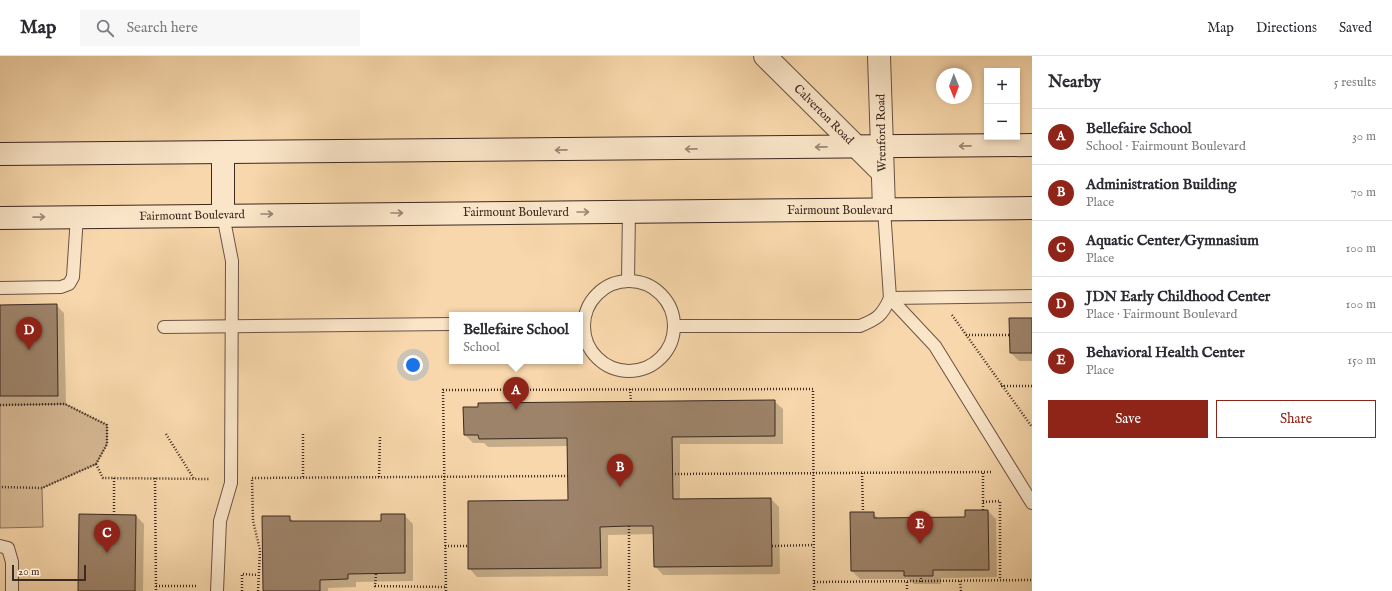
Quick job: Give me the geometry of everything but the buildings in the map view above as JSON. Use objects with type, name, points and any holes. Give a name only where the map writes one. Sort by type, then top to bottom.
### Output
[{"type":"main road","name":"Calverton Road","points":[[765,56],[882,172]]},
{"type":"main road","name":"Wrenford Road","points":[[879,56],[884,209]]},
{"type":"main road","points":[[0,154],[223,154],[1032,146]]},
{"type":"main road","points":[[223,154],[223,215]]},
{"type":"main road","name":"Fairmount Boulevard","points":[[0,218],[77,216],[1032,208]]},
{"type":"lane","points":[[675,326],[860,326],[877,319],[884,310],[890,298],[884,209]]},
{"type":"lane","points":[[628,280],[629,211]]},
{"type":"lane","points":[[217,591],[220,521],[231,483],[232,261],[223,215]]},
{"type":"lane","points":[[0,288],[61,287],[69,284],[73,277],[77,216]]},
{"type":"lane","points":[[583,320],[591,301],[601,290],[614,283],[628,280],[642,282],[655,289],[666,299],[672,312],[675,326],[672,341],[664,354],[652,365],[638,370],[622,371],[608,366],[595,356],[587,344],[583,327]]},
{"type":"lane","points":[[890,298],[1032,296]]},
{"type":"lane","points":[[890,298],[935,346],[1032,503]]},
{"type":"lane","points":[[164,327],[449,324]]},
{"type":"lane","points":[[0,546],[8,548],[12,562],[12,591]]},
{"type":"path","points":[[948,309],[1032,428]]},
{"type":"path","points":[[966,335],[1009,335]]},
{"type":"path","points":[[1001,386],[1032,386]]},
{"type":"path","points":[[630,389],[631,401]]},
{"type":"path","points":[[446,591],[443,390],[814,389],[814,591]]},
{"type":"path","points":[[0,405],[65,404],[107,425],[107,444],[96,464],[42,488],[0,487]]},
{"type":"path","points":[[166,434],[194,479]]},
{"type":"path","points":[[302,434],[303,478]]},
{"type":"path","points":[[379,477],[380,437]]},
{"type":"path","points":[[96,464],[103,478],[209,479]]},
{"type":"path","points":[[983,510],[984,472]]},
{"type":"path","points":[[672,474],[991,472]]},
{"type":"path","points":[[862,473],[863,512]]},
{"type":"path","points":[[258,591],[260,550],[253,521],[252,478],[568,476]]},
{"type":"path","points":[[114,478],[114,515]]},
{"type":"path","points":[[155,478],[156,591]]},
{"type":"path","points":[[983,502],[1000,501],[1000,580]]},
{"type":"path","points":[[629,526],[629,591]]},
{"type":"path","points":[[772,546],[814,545]]},
{"type":"path","points":[[445,546],[468,546]]},
{"type":"path","points":[[242,591],[242,574],[258,575]]},
{"type":"path","points":[[376,574],[375,586],[446,587]]},
{"type":"path","points":[[921,576],[921,582]]},
{"type":"path","points":[[814,582],[1032,580]]},
{"type":"path","points":[[960,581],[961,591]]},
{"type":"path","points":[[907,582],[907,591]]},
{"type":"path","points":[[156,586],[198,586]]},
{"type":"shaded area","points":[[65,404],[107,425],[107,444],[96,464],[42,488],[43,527],[0,528],[0,405]]},
{"type":"place","name":"JDN Early Childhood Center","points":[[29,350]]},
{"type":"place","name":"Bellefaire School","points":[[516,410]]},
{"type":"place","name":"Administration Building","points":[[620,487]]},
{"type":"place","name":"Behavioral Health Center","points":[[920,544]]},
{"type":"place","name":"Aquatic Center/Gymnasium","points":[[107,553]]}]
